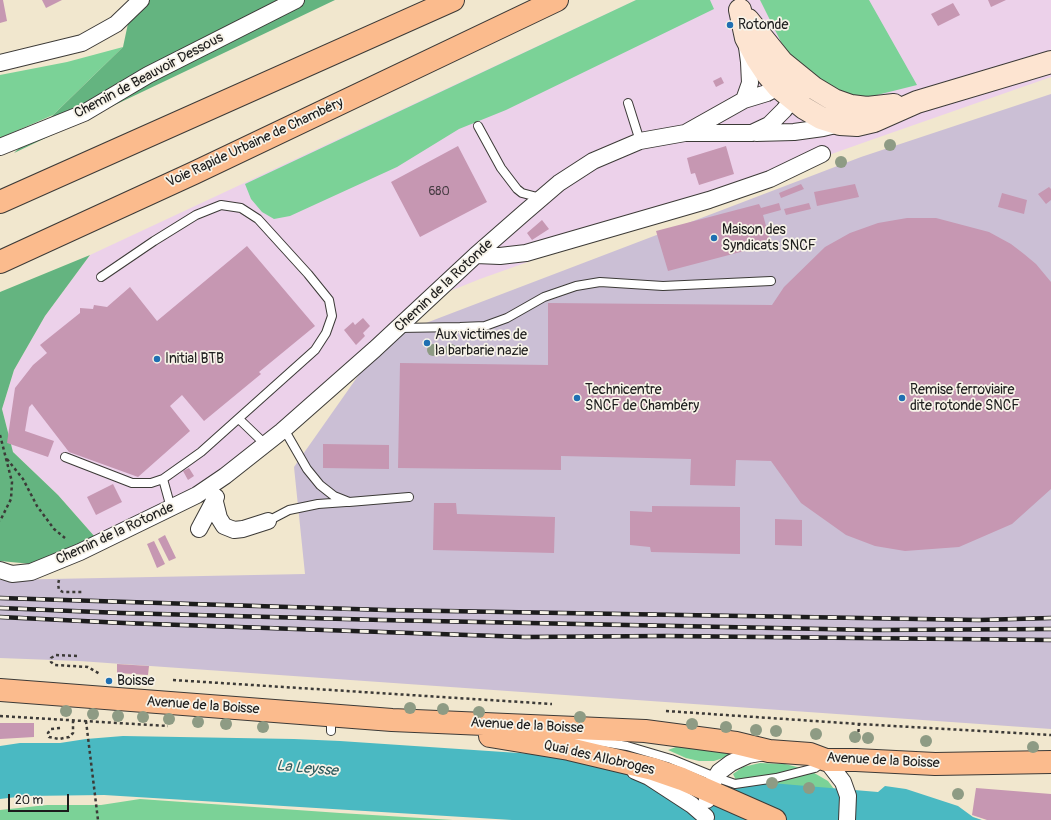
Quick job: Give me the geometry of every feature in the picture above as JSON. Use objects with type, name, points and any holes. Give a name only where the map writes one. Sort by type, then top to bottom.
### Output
[{"type":"main road","points":[[0,202],[453,0]]},
{"type":"main road","name":"Voie Rapide Urbaine de Chambéry","points":[[0,262],[194,173],[557,0]]},
{"type":"main road","points":[[738,5],[746,38],[767,74],[794,86]]},
{"type":"main road","points":[[738,5],[782,62],[794,86],[821,118],[840,124]]},
{"type":"main road","name":"Chemin de la Rotonde","points":[[840,124],[858,125],[874,121],[917,102],[1051,62]]},
{"type":"main road","name":"Chemin de la Rotonde","points":[[794,86],[850,106],[867,108],[917,102]]},
{"type":"main road","name":"Avenue de la Boisse","points":[[0,690],[331,723],[392,720],[645,731],[736,743],[769,751],[810,754],[826,760],[935,764],[1051,762]]},
{"type":"main road","name":"Quai des Allobroges","points":[[392,720],[569,749],[653,769],[682,779],[711,784],[775,820]]},
{"type":"street","points":[[0,63],[82,42],[116,24],[141,0]]},
{"type":"street","name":"Chemin de Beauvoir Dessous","points":[[0,147],[84,113],[148,75],[296,0]]},
{"type":"street","points":[[744,100],[750,83],[750,62],[746,38]]},
{"type":"street","name":"Chemin de la Rotonde","points":[[685,133],[744,100],[794,86]]},
{"type":"street","name":"Chemin de la Rotonde","points":[[752,133],[769,125],[787,106],[794,86]]},
{"type":"street","name":"Chemin de la Rotonde","points":[[4,573],[31,572],[80,552],[197,495],[282,431],[399,328],[476,255],[541,198],[559,183],[593,161],[640,140],[685,133],[794,132],[840,124]]},
{"type":"street","points":[[476,255],[500,256],[526,253],[678,209],[770,179],[822,154]]},
{"type":"street","points":[[199,529],[215,502],[224,476]]},
{"type":"street","points":[[215,502],[218,518],[224,526],[234,530],[243,529],[268,521]]},
{"type":"street","points":[[707,818],[711,784],[719,772],[731,763],[748,755],[769,751]]},
{"type":"street","points":[[612,760],[649,777],[692,805],[707,818]]},
{"type":"street","points":[[826,760],[843,782],[848,796],[847,820]]},
{"type":"lane","points":[[628,104],[640,140]]},
{"type":"lane","points":[[478,126],[501,168],[517,189],[541,198]]},
{"type":"lane","points":[[65,456],[132,483],[152,483],[163,479],[202,452],[315,350],[326,333],[332,316],[329,300],[308,274],[258,219],[241,208],[221,205],[196,215],[101,277]]},
{"type":"lane","points":[[399,328],[484,326],[507,318],[544,298],[576,286],[600,282],[663,286],[771,281]]},
{"type":"lane","points":[[239,419],[265,444]]},
{"type":"lane","points":[[282,431],[288,436],[307,469],[320,485],[334,496],[349,502]]},
{"type":"lane","points":[[163,479],[171,508]]},
{"type":"lane","points":[[268,521],[289,510],[318,504],[409,498]]},
{"type":"lane","points":[[510,740],[560,735],[627,746],[671,759],[711,784],[735,784],[776,778],[815,768],[826,760]]},
{"type":"path","points":[[0,435],[12,482],[11,499],[0,521]]},
{"type":"path","points":[[7,460],[23,479],[37,506],[54,529],[70,542]]},
{"type":"path","points":[[61,579],[58,584],[59,590],[63,592],[82,592]]},
{"type":"path","points":[[77,656],[56,655],[51,658],[51,662],[55,665],[88,666],[100,674]]},
{"type":"path","points":[[92,674],[107,675]]},
{"type":"path","points":[[167,680],[555,704]]},
{"type":"path","points":[[662,710],[859,724],[1051,735]]},
{"type":"path","points":[[0,716],[73,721],[73,733],[69,737],[58,739],[49,737],[48,733],[51,729],[60,728]]},
{"type":"path","points":[[86,721],[98,820]]},
{"type":"shaded area","points":[[636,0],[1051,0],[1051,77],[480,279],[445,293],[233,463],[188,493],[95,537],[58,495],[13,452],[2,409],[14,370],[45,316],[90,255]]},
{"type":"shaded area","points":[[1051,94],[1051,729],[79,661],[0,658],[0,580],[305,574],[294,467],[384,339],[861,157]]},
{"type":"green space","points":[[133,0],[335,0],[14,153],[123,47]]},
{"type":"green space","points":[[636,0],[710,0],[714,9],[506,110],[459,129],[397,167],[290,216],[274,219],[262,212],[251,199],[245,184]]},
{"type":"green space","points":[[760,0],[869,0],[917,85],[865,98],[840,95],[795,62],[781,42]]},
{"type":"green space","points":[[123,47],[53,115],[0,138],[0,75],[67,62]]},
{"type":"green space","points":[[90,255],[45,316],[14,370],[2,409],[13,452],[58,495],[95,537],[32,564],[0,561],[0,292]]},
{"type":"green space","points":[[676,747],[717,748],[727,751],[729,756],[714,761],[699,761],[686,758],[668,750]]},
{"type":"green space","points":[[760,763],[785,764],[809,770],[828,781],[837,793],[737,782],[733,774],[743,767]]},
{"type":"green space","points":[[140,799],[453,820],[0,820],[0,810],[47,805],[101,805]]},
{"type":"water","name":"La Leysse","points":[[123,736],[340,741],[578,757],[616,770],[878,792],[885,786],[906,789],[958,806],[973,817],[982,820],[512,820],[104,795],[25,796],[0,799],[0,746],[20,743],[60,743]]},
{"type":"building","points":[[0,0],[3,0],[7,21],[0,23]]},
{"type":"building","points":[[42,0],[62,0],[46,8]]},
{"type":"building","points":[[988,0],[1006,0],[991,7]]},
{"type":"building","points":[[953,3],[960,15],[938,26],[931,14]]},
{"type":"building","points":[[721,77],[724,83],[716,87],[713,81]]},
{"type":"building","points":[[458,146],[487,202],[420,237],[391,182]]},
{"type":"building","points":[[726,146],[734,174],[699,185],[695,173],[691,174],[687,158]]},
{"type":"building","points":[[801,184],[804,189],[781,198],[779,193]]},
{"type":"building","points":[[855,184],[859,197],[817,206],[814,192]]},
{"type":"building","points":[[1049,187],[1051,189],[1051,200],[1046,204],[1038,194]]},
{"type":"building","points":[[1002,193],[1027,200],[1024,214],[998,207]]},
{"type":"building","name":"Maison des Syndicats SNCF","points":[[779,203],[781,210],[763,215],[771,244],[668,271],[656,231],[759,204],[761,208]]},
{"type":"building","points":[[809,203],[811,209],[786,215],[784,209]]},
{"type":"building","name":"Remise ferroviaire dite rotonde SNCF","points":[[907,218],[936,218],[989,232],[1011,244],[1024,254],[1036,264],[1051,282],[1051,489],[1012,524],[959,547],[905,551],[875,546],[846,535],[801,503],[771,461],[736,460],[735,486],[690,485],[691,459],[561,456],[561,470],[398,468],[400,363],[548,365],[548,303],[772,305],[784,287],[825,247],[850,233],[878,223]]},
{"type":"building","points":[[542,220],[549,229],[532,240],[527,233]]},
{"type":"building","name":"Initial BTB","points":[[247,246],[315,326],[259,372],[261,374],[204,421],[182,395],[170,406],[190,431],[138,477],[69,452],[32,404],[29,407],[25,431],[54,441],[48,457],[7,443],[15,388],[33,365],[47,353],[40,345],[80,313],[80,308],[93,309],[94,305],[107,307],[130,287],[157,321]]},
{"type":"building","points":[[363,318],[370,326],[363,333],[365,336],[356,345],[344,330],[353,322],[355,325]]},
{"type":"building","points":[[323,444],[389,445],[389,469],[323,468]]},
{"type":"building","points":[[189,468],[194,476],[188,480],[183,471]]},
{"type":"building","points":[[113,484],[122,502],[96,515],[87,497]]},
{"type":"building","points":[[434,503],[456,503],[457,514],[555,517],[554,553],[433,550]]},
{"type":"building","points":[[652,506],[740,507],[740,554],[651,552],[650,547],[630,545],[630,511],[652,512]]},
{"type":"building","points":[[775,519],[802,520],[802,546],[775,545]]},
{"type":"building","points":[[165,535],[176,558],[169,561],[158,539]]},
{"type":"building","points":[[154,541],[165,564],[157,568],[147,544]]},
{"type":"building","points":[[117,664],[149,666],[148,675],[117,673]]},
{"type":"building","points":[[0,723],[34,723],[34,737],[0,739]]},
{"type":"building","points":[[976,788],[1051,794],[1051,820],[987,820],[972,815]]},
{"type":"railway","points":[[0,598],[385,610],[979,620],[1051,618]]},
{"type":"railway","points":[[0,608],[382,620],[872,630],[1051,629]]},
{"type":"railway","points":[[0,617],[124,623],[525,637],[665,636],[1051,640]]},
{"type":"place","name":"Rotonde","points":[[730,25]]},
{"type":"place","name":"Maison des Syndicats SNCF","points":[[714,238]]},
{"type":"place","name":"Aux victimes de la barbarie nazie","points":[[427,343]]},
{"type":"place","name":"Initial BTB","points":[[157,359]]},
{"type":"place","name":"Technicentre SNCF de Chambéry","points":[[577,398]]},
{"type":"place","name":"Remise ferroviaire dite rotonde SNCF","points":[[902,398]]},
{"type":"place","name":"Boisse","points":[[109,681]]}]
